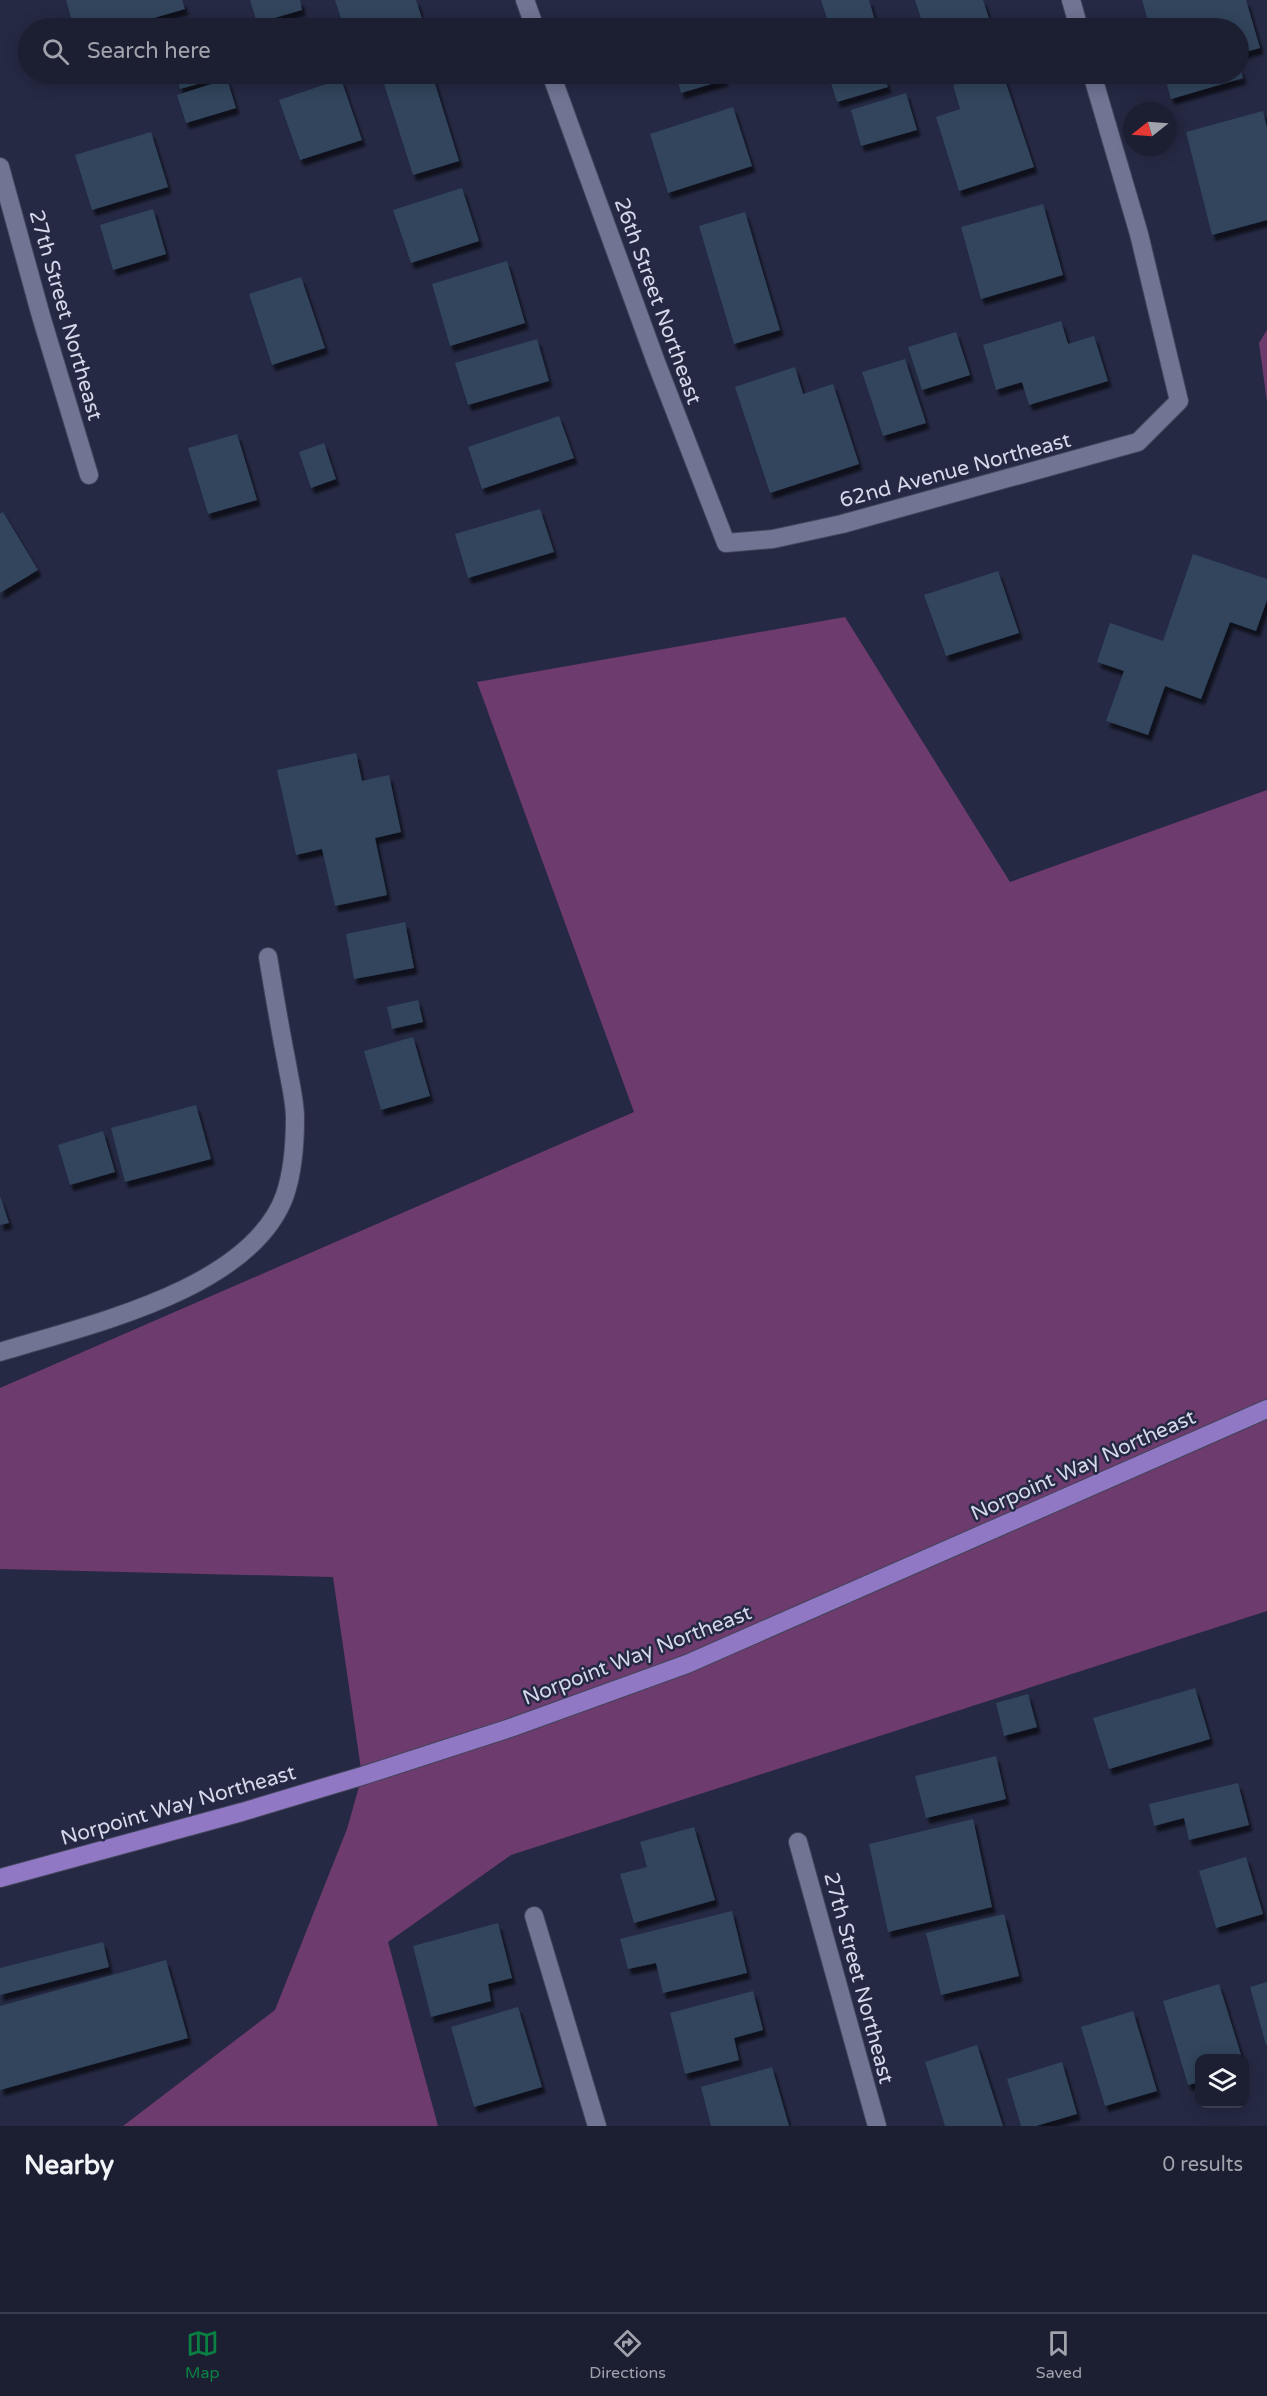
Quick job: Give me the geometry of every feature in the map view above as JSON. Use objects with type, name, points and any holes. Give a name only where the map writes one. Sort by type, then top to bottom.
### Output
[{"type":"main road","name":"Norpoint Way Northeast","points":[[0,1878],[242,1812],[362,1776],[510,1728],[687,1664],[1267,1409]]},
{"type":"street","points":[[525,0],[531,18]]},
{"type":"street","points":[[1071,0],[1076,18]]},
{"type":"street","name":"26th Street Northeast","points":[[555,84],[656,362],[726,543]]},
{"type":"street","name":"62nd Avenue Northeast","points":[[726,543],[773,539],[842,524],[1138,442],[1179,401],[1139,234],[1095,84]]},
{"type":"street","name":"27th Street Northeast","points":[[0,167],[41,316],[89,475]]},
{"type":"street","points":[[0,1352],[119,1315],[165,1297],[220,1270],[239,1257],[257,1240],[274,1216],[285,1195],[293,1156],[295,1116],[268,957]]},
{"type":"street","name":"27th Street Northeast","points":[[798,1842],[877,2126]]},
{"type":"street","points":[[534,1916],[597,2126]]},
{"type":"shaded area","points":[[1267,330],[1267,402],[1259,343]]},
{"type":"shaded area","points":[[845,617],[1010,882],[1267,790],[1267,1611],[511,1855],[388,1942],[438,2126],[123,2126],[275,2010],[347,1829],[362,1776],[333,1577],[0,1569],[0,1388],[634,1112],[477,682]]},
{"type":"building","points":[[66,0],[182,0],[185,9],[154,18],[71,18]]},
{"type":"building","points":[[250,0],[300,0],[302,10],[274,18],[255,18]]},
{"type":"building","points":[[335,0],[416,0],[422,18],[341,18]]},
{"type":"building","points":[[821,0],[869,0],[874,18],[827,18]]},
{"type":"building","points":[[915,0],[983,0],[989,18],[921,18]]},
{"type":"building","points":[[1142,0],[1246,0],[1260,48],[1249,51],[1249,18],[1147,18]]},
{"type":"building","points":[[179,84],[198,84],[180,89]]},
{"type":"building","points":[[211,84],[229,84],[236,108],[186,123],[177,95]]},
{"type":"building","points":[[326,84],[343,84],[362,140],[300,160],[279,100]]},
{"type":"building","points":[[384,84],[435,84],[459,161],[413,175]]},
{"type":"building","points":[[679,84],[711,84],[681,93]]},
{"type":"building","points":[[831,84],[887,84],[888,87],[837,102]]},
{"type":"building","points":[[1006,84],[1034,167],[959,191],[936,117],[960,109],[953,85]]},
{"type":"building","points":[[1167,84],[1222,84],[1171,99]]},
{"type":"building","points":[[906,93],[917,130],[861,146],[851,110]]},
{"type":"building","points":[[733,107],[752,166],[668,193],[650,134]]},
{"type":"building","points":[[1263,111],[1267,128],[1267,220],[1212,235],[1186,132]]},
{"type":"building","points":[[151,132],[168,187],[92,210],[75,155]]},
{"type":"building","points":[[462,188],[479,241],[411,263],[393,210]]},
{"type":"building","points":[[1043,204],[1063,275],[981,299],[961,227]]},
{"type":"building","points":[[153,209],[166,254],[113,270],[100,225]]},
{"type":"building","points":[[745,212],[780,330],[734,344],[699,226]]},
{"type":"building","points":[[507,261],[525,323],[450,346],[432,284]]},
{"type":"building","points":[[301,277],[325,348],[272,365],[249,294]]},
{"type":"building","points":[[1061,321],[1068,344],[1094,336],[1108,381],[1029,405],[1022,382],[996,390],[983,345]]},
{"type":"building","points":[[956,332],[970,375],[922,390],[908,347]]},
{"type":"building","points":[[537,339],[549,381],[468,405],[455,363]]},
{"type":"building","points":[[905,359],[926,423],[883,436],[862,372]]},
{"type":"building","points":[[795,367],[803,394],[833,384],[859,464],[770,493],[735,387]]},
{"type":"building","points":[[559,416],[574,458],[482,489],[468,447]]},
{"type":"building","points":[[237,434],[257,500],[208,514],[188,448]]},
{"type":"building","points":[[324,443],[336,479],[311,488],[299,452]]},
{"type":"building","points":[[540,509],[554,552],[468,578],[455,534]]},
{"type":"building","points":[[3,512],[38,570],[0,593],[0,514]]},
{"type":"building","points":[[1193,554],[1267,579],[1267,600],[1256,631],[1230,622],[1201,699],[1165,686],[1148,735],[1106,721],[1124,671],[1097,662],[1110,623],[1163,641]]},
{"type":"building","points":[[998,571],[1019,633],[946,656],[924,595]]},
{"type":"building","points":[[356,753],[362,781],[389,775],[401,832],[375,838],[387,895],[335,906],[322,849],[296,855],[277,770]]},
{"type":"building","points":[[405,922],[414,968],[354,979],[346,934]]},
{"type":"building","points":[[418,1000],[423,1022],[392,1029],[387,1007]]},
{"type":"building","points":[[413,1037],[430,1096],[381,1110],[364,1051]]},
{"type":"building","points":[[196,1105],[211,1159],[125,1182],[111,1128]]},
{"type":"building","points":[[103,1131],[115,1172],[70,1185],[58,1145]]},
{"type":"building","points":[[0,1196],[9,1223],[0,1225]]},
{"type":"building","points":[[1195,1688],[1210,1739],[1109,1769],[1093,1718]]},
{"type":"building","points":[[1028,1694],[1037,1727],[1004,1736],[996,1703]]},
{"type":"building","points":[[996,1756],[1006,1799],[926,1818],[915,1776]]},
{"type":"building","points":[[1238,1783],[1249,1825],[1189,1840],[1184,1818],[1154,1826],[1149,1804]]},
{"type":"building","points":[[973,1819],[992,1907],[888,1932],[869,1844]]},
{"type":"building","points":[[694,1827],[715,1900],[634,1923],[620,1874],[647,1867],[640,1842]]},
{"type":"building","points":[[1246,1857],[1263,1914],[1216,1928],[1199,1871]]},
{"type":"building","points":[[732,1911],[747,1973],[663,1993],[656,1963],[628,1969],[620,1939]]},
{"type":"building","points":[[1004,1914],[1019,1976],[941,1995],[926,1933]]},
{"type":"building","points":[[498,1923],[512,1978],[488,1984],[491,2001],[431,2017],[413,1946]]},
{"type":"building","points":[[103,1942],[109,1967],[0,1995],[0,1968]]},
{"type":"building","points":[[166,1960],[188,2038],[0,2090],[0,2006]]},
{"type":"building","points":[[1267,1982],[1267,2045],[1266,2045],[1250,1987]]},
{"type":"building","points":[[1219,1984],[1241,2054],[1195,2054],[1195,2083],[1188,2085],[1163,2001]]},
{"type":"building","points":[[753,1991],[763,2030],[734,2038],[739,2060],[685,2074],[670,2013]]},
{"type":"building","points":[[518,2007],[542,2087],[474,2107],[451,2027]]},
{"type":"building","points":[[1133,2011],[1157,2091],[1105,2106],[1081,2027]]},
{"type":"building","points":[[977,2045],[1003,2126],[945,2126],[925,2062]]},
{"type":"building","points":[[1062,2062],[1077,2114],[1036,2126],[1021,2126],[1007,2079]]},
{"type":"building","points":[[772,2067],[789,2126],[711,2126],[701,2087]]}]
